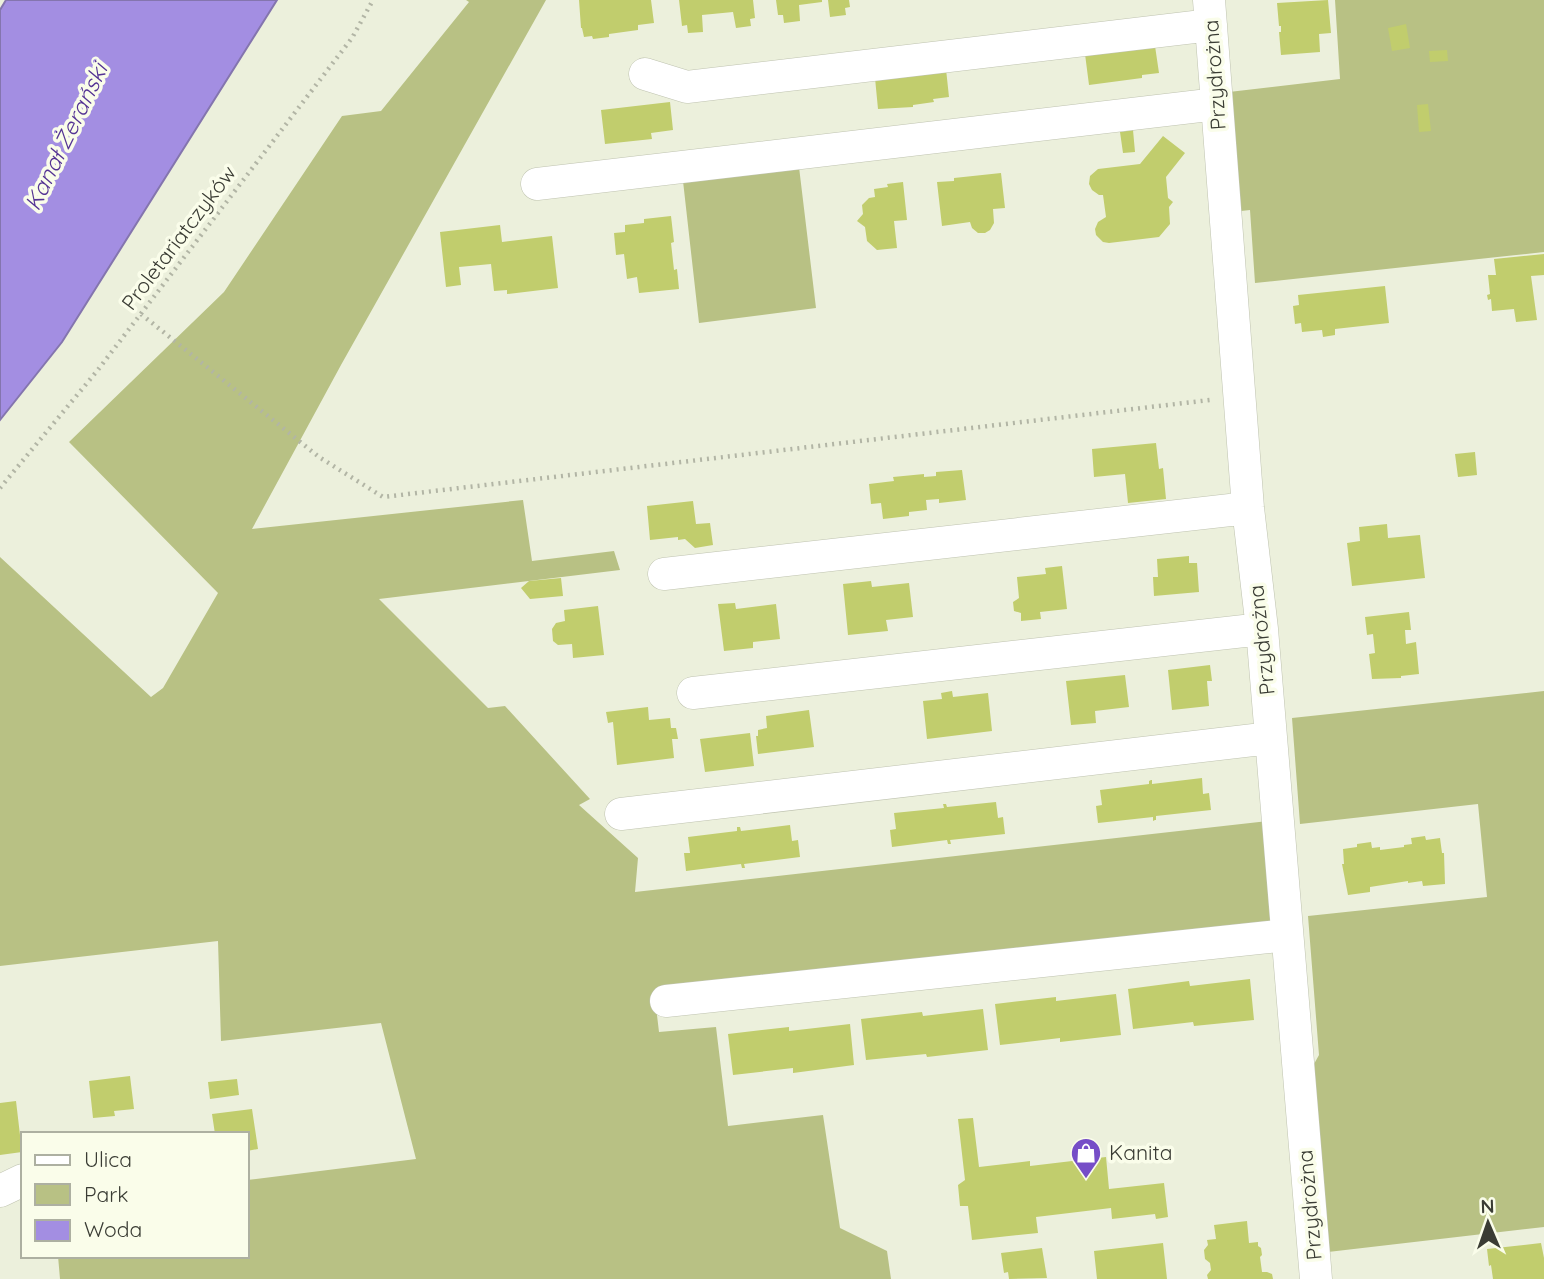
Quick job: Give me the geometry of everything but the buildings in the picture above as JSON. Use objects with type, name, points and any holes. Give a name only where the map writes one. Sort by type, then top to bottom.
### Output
[{"type":"street","points":[[645,74],[687,87],[1210,12]]},
{"type":"street","name":"Przydrożna","points":[[1210,12],[1248,508],[1262,629],[1316,1279]]},
{"type":"street","points":[[537,184],[1217,103]]},
{"type":"street","points":[[664,574],[1248,508]]},
{"type":"street","points":[[693,693],[1262,629]]},
{"type":"street","points":[[621,814],[1271,738]]},
{"type":"street","points":[[666,1001],[1287,935]]},
{"type":"street","points":[[0,1191],[21,1181]]},
{"type":"path","name":"Proletariatczyków","points":[[0,488],[97,371],[352,38],[373,0]]},
{"type":"path","points":[[141,314],[319,457],[383,497],[1240,397]]},
{"type":"green space","points":[[466,0],[546,0],[252,529],[523,500],[532,561],[614,551],[620,570],[379,599],[488,708],[505,706],[590,799],[579,805],[638,858],[635,892],[1268,821],[1278,921],[654,990],[659,1032],[716,1027],[728,1126],[823,1115],[840,1228],[887,1251],[891,1279],[60,1279],[58,1258],[248,1258],[248,1180],[416,1159],[381,1023],[221,1041],[218,941],[0,966],[0,557],[151,697],[163,688],[218,593],[69,442],[224,292],[342,116],[381,111],[469,2]]},
{"type":"green space","points":[[1335,0],[1544,0],[1544,252],[1255,283],[1250,210],[1241,211],[1229,92],[1340,79]]},
{"type":"green space","points":[[799,167],[816,308],[699,323],[683,181]]},
{"type":"green space","points":[[1544,691],[1544,1227],[1328,1252],[1309,1073],[1319,1055],[1308,916],[1487,897],[1478,804],[1300,824],[1292,718]]},
{"type":"water","name":"Kanał Żerański","points":[[6,0],[277,0],[62,342],[0,420],[0,10]]},
{"type":"place","name":"Kanita","points":[[1086,1180]]}]
